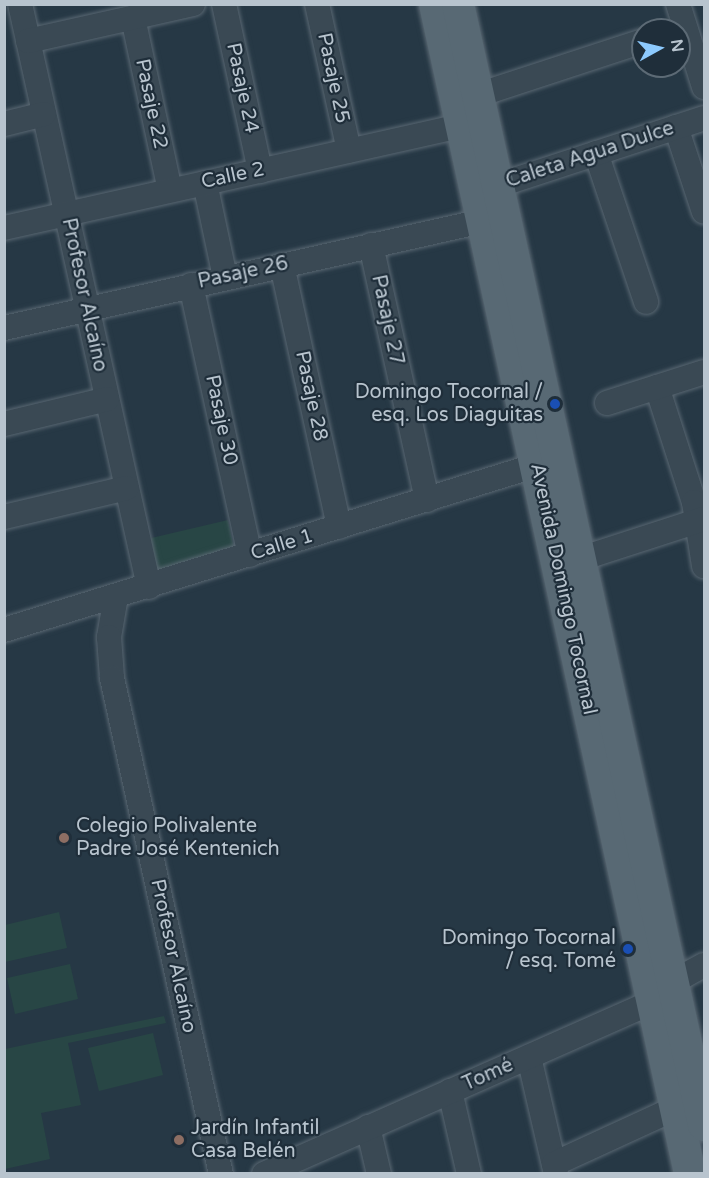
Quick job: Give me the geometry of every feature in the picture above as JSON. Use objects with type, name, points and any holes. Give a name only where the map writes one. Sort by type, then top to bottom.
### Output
[{"type":"main road","name":"Avenida Domingo Tocornal","points":[[458,6],[478,95],[486,199]]},
{"type":"main road","name":"Avenida Domingo Tocornal","points":[[458,6],[461,126],[486,199],[547,462],[663,992],[705,1125]]},
{"type":"main road","name":"Avenida Domingo Tocornal","points":[[547,462],[580,559],[663,992],[676,1108],[690,1173]]},
{"type":"street","points":[[19,25],[133,18],[165,8],[193,4]]},
{"type":"street","name":"Pasaje 24","points":[[224,4],[260,171]]},
{"type":"street","name":"Pasaje 25","points":[[317,4],[349,151]]},
{"type":"street","name":"Pasaje 22","points":[[133,18],[170,190]]},
{"type":"street","name":"Profesor Alcaíno","points":[[19,25],[44,114],[149,586]]},
{"type":"street","points":[[478,95],[631,45]]},
{"type":"street","points":[[691,50],[705,87]]},
{"type":"street","points":[[4,124],[44,114]]},
{"type":"street","name":"Caleta Agua Dulce","points":[[486,199],[596,153],[705,118]]},
{"type":"street","name":"Calle 2","points":[[4,228],[461,126]]},
{"type":"street","points":[[676,127],[705,212]]},
{"type":"street","points":[[596,153],[646,302]]},
{"type":"street","points":[[205,183],[225,277]]},
{"type":"street","name":"Pasaje 26","points":[[4,328],[371,245],[486,199]]},
{"type":"street","name":"Pasaje 27","points":[[371,245],[427,500]]},
{"type":"street","name":"Pasaje 28","points":[[282,265],[339,527]]},
{"type":"street","name":"Pasaje 30","points":[[191,285],[250,555]]},
{"type":"street","points":[[607,403],[705,372]]},
{"type":"street","points":[[657,387],[700,521],[705,566]]},
{"type":"street","points":[[4,424],[107,399]]},
{"type":"street","name":"Calle 1","points":[[4,630],[547,462]]},
{"type":"street","points":[[4,517],[127,488]]},
{"type":"street","points":[[580,559],[700,521]]},
{"type":"street","name":"Profesor Alcaíno","points":[[116,596],[109,637],[112,678],[221,1173]]},
{"type":"street","name":"Tomé","points":[[264,1173],[288,1168],[368,1127],[528,1057],[663,992],[705,965]]},
{"type":"street","points":[[528,1057],[555,1169],[676,1108]]},
{"type":"street","points":[[450,1091],[469,1173]]},
{"type":"street","points":[[368,1127],[379,1173]]},
{"type":"green space","points":[[228,520],[234,548],[154,572],[147,539]]},
{"type":"green space","points":[[59,912],[67,948],[5,962],[5,925]]},
{"type":"green space","points":[[70,964],[78,999],[15,1014],[7,978]]},
{"type":"green space","points":[[164,1016],[166,1023],[68,1043],[81,1105],[41,1113],[50,1159],[5,1169],[5,1049]]},
{"type":"green space","points":[[153,1033],[163,1075],[99,1091],[88,1048]]},
{"type":"place","name":"Domingo Tocornal / esq. Los Diaguitas","points":[[555,404]]},
{"type":"place","name":"Colegio Polivalente Padre José Kentenich","points":[[64,838]]},
{"type":"place","name":"Domingo Tocornal / esq. Tomé","points":[[628,949]]},
{"type":"place","name":"Jardín Infantil Casa Belén","points":[[179,1140]]}]
